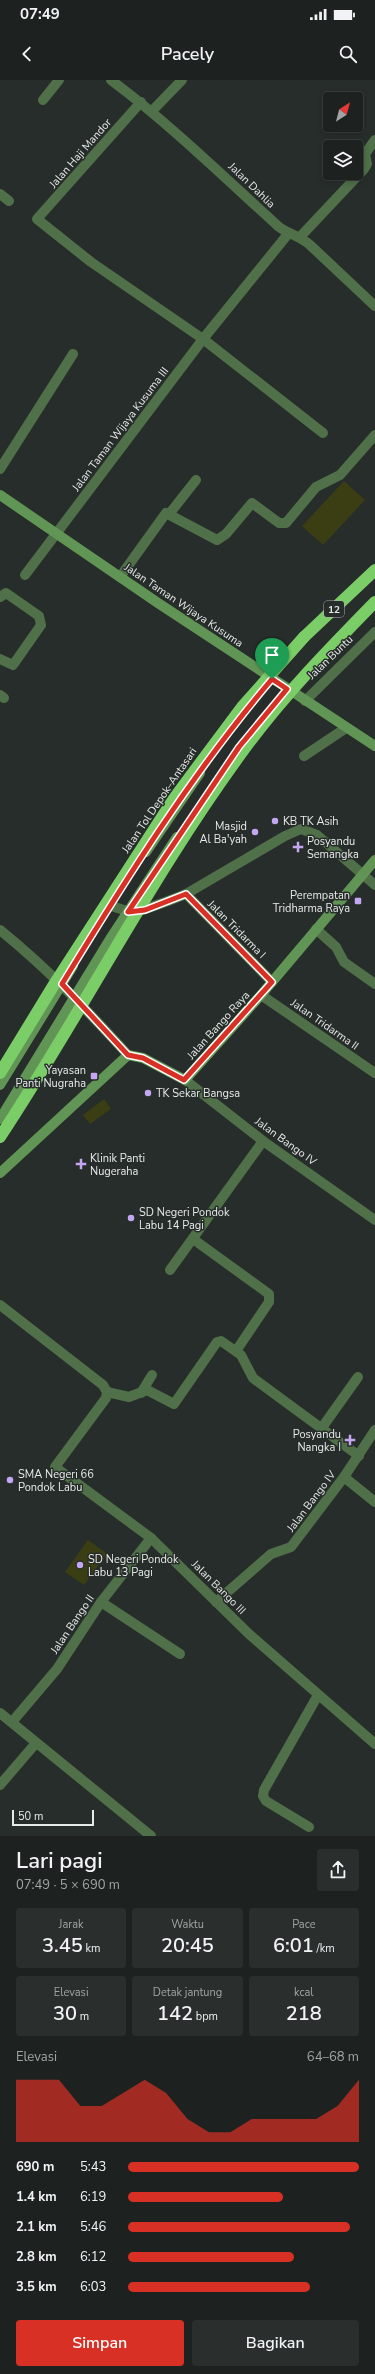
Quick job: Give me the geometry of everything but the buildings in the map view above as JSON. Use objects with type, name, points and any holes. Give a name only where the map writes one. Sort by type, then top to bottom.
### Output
[{"type":"highway","points":[[363,581],[375,566]]},
{"type":"highway","name":"Jalan Tol Depok–Antasari","points":[[0,1073],[55,983],[175,798],[242,707],[304,637],[375,570]]},
{"type":"highway","name":"12","points":[[0,1137],[165,866],[248,744],[312,666],[375,602]]},
{"type":"street","points":[[43,100],[59,80]]},
{"type":"street","name":"Jalan Dahlia","points":[[111,80],[152,111],[288,234],[300,237],[375,306]]},
{"type":"street","points":[[152,111],[182,80]]},
{"type":"street","name":"Jalan Haji Mandor","points":[[141,102],[37,219],[92,262],[203,339]]},
{"type":"street","points":[[300,237],[364,169],[367,164],[365,154],[375,140]]},
{"type":"street","points":[[0,194],[9,201]]},
{"type":"street","name":"Jalan Taman Wijaya Kusuma III","points":[[25,575],[203,339],[288,234]]},
{"type":"street","points":[[203,339],[322,433]]},
{"type":"street","points":[[0,469],[74,354]]},
{"type":"street","points":[[120,577],[164,514],[170,513],[217,540],[226,534],[252,503],[279,523],[286,523],[316,487],[340,475],[375,435]]},
{"type":"street","points":[[170,513],[196,480]]},
{"type":"street","name":"Jalan Taman Wijaya Kusuma","points":[[0,495],[272,679],[375,746]]},
{"type":"street","points":[[0,597],[6,593],[40,616],[41,625],[13,665],[0,659]]},
{"type":"street","name":"Jalan Buntu","points":[[305,701],[375,632]]},
{"type":"street","points":[[0,1085],[111,906],[196,778],[243,713],[272,679]]},
{"type":"street","points":[[0,1119],[128,912],[239,747],[287,689]]},
{"type":"street","points":[[304,756],[346,728]]},
{"type":"street","points":[[111,906],[128,912],[145,910],[186,894],[285,836],[301,829],[317,835],[375,885]]},
{"type":"street","name":"Jalan Bango Raya","points":[[184,1080],[261,995],[375,860]]},
{"type":"street","name":"Jalan Tridarma I","points":[[186,894],[272,982]]},
{"type":"street","points":[[0,930],[40,962],[76,997],[128,1055],[143,1058],[184,1080]]},
{"type":"street","points":[[316,930],[336,947],[344,962],[375,984]]},
{"type":"street","name":"Jalan Tridarma II","points":[[261,995],[375,1073]]},
{"type":"street","points":[[0,1174],[128,1055]]},
{"type":"street","name":"Jalan Bango IV","points":[[184,1080],[263,1141],[375,1220]]},
{"type":"street","points":[[170,1270],[263,1141]]},
{"type":"street","points":[[193,1239],[270,1296],[270,1302],[236,1350]]},
{"type":"street","points":[[0,1305],[103,1385],[107,1392],[129,1397],[149,1391],[174,1404],[217,1342],[224,1343],[236,1350],[253,1378],[359,1456]]},
{"type":"street","points":[[141,1393],[152,1375]]},
{"type":"street","points":[[321,1429],[358,1377]]},
{"type":"street","name":"Jalan Bango III","points":[[107,1392],[106,1398],[55,1467],[150,1538],[216,1602],[318,1695],[375,1744]]},
{"type":"street","name":"Jalan Bango IV","points":[[216,1602],[272,1554],[291,1547],[344,1477],[375,1430]]},
{"type":"street","points":[[344,1477],[375,1502]]},
{"type":"street","name":"Jalan Bango II","points":[[12,1722],[57,1668],[101,1602],[150,1538]]},
{"type":"street","points":[[101,1602],[180,1654]]},
{"type":"street","points":[[309,1827],[266,1801],[263,1796],[264,1790],[318,1695]]},
{"type":"street","points":[[0,1713],[151,1836]]},
{"type":"street","points":[[0,1785],[36,1743]]},
{"type":"green space","points":[[344,481],[365,500],[323,545],[302,526]]},
{"type":"green space","points":[[104,1099],[111,1109],[90,1124],[83,1115]]},
{"type":"green space","points":[[88,1540],[107,1554],[84,1585],[65,1572]]},
{"type":"place","name":"KB TK Asih","points":[[275,821]]},
{"type":"place","name":"Masjid Al Ba'yah","points":[[255,832]]},
{"type":"place","name":"Posyandu Semangka","points":[[298,847]]},
{"type":"place","name":"Perempatan Tridharma Raya","points":[[358,901]]},
{"type":"place","name":"Yayasan Panti Nugraha","points":[[94,1076]]},
{"type":"place","name":"TK Sekar Bangsa","points":[[148,1093]]},
{"type":"place","name":"Klinik Panti Nugeraha","points":[[81,1164]]},
{"type":"place","name":"SD Negeri Pondok Labu 14 Pagi","points":[[131,1218]]},
{"type":"place","name":"Posyandu Nangka I","points":[[350,1440]]},
{"type":"place","name":"SMA Negeri 66 Pondok Labu","points":[[10,1480]]},
{"type":"place","name":"SD Negeri Pondok Labu 13 Pagi","points":[[80,1565]]},
{"type":"route","points":[[272,679],[287,689],[239,747],[128,912],[134,913],[145,910],[186,894],[272,982],[184,1080],[143,1058],[128,1055],[76,997],[62,984],[88,941],[196,778],[243,713],[272,679]]}]
